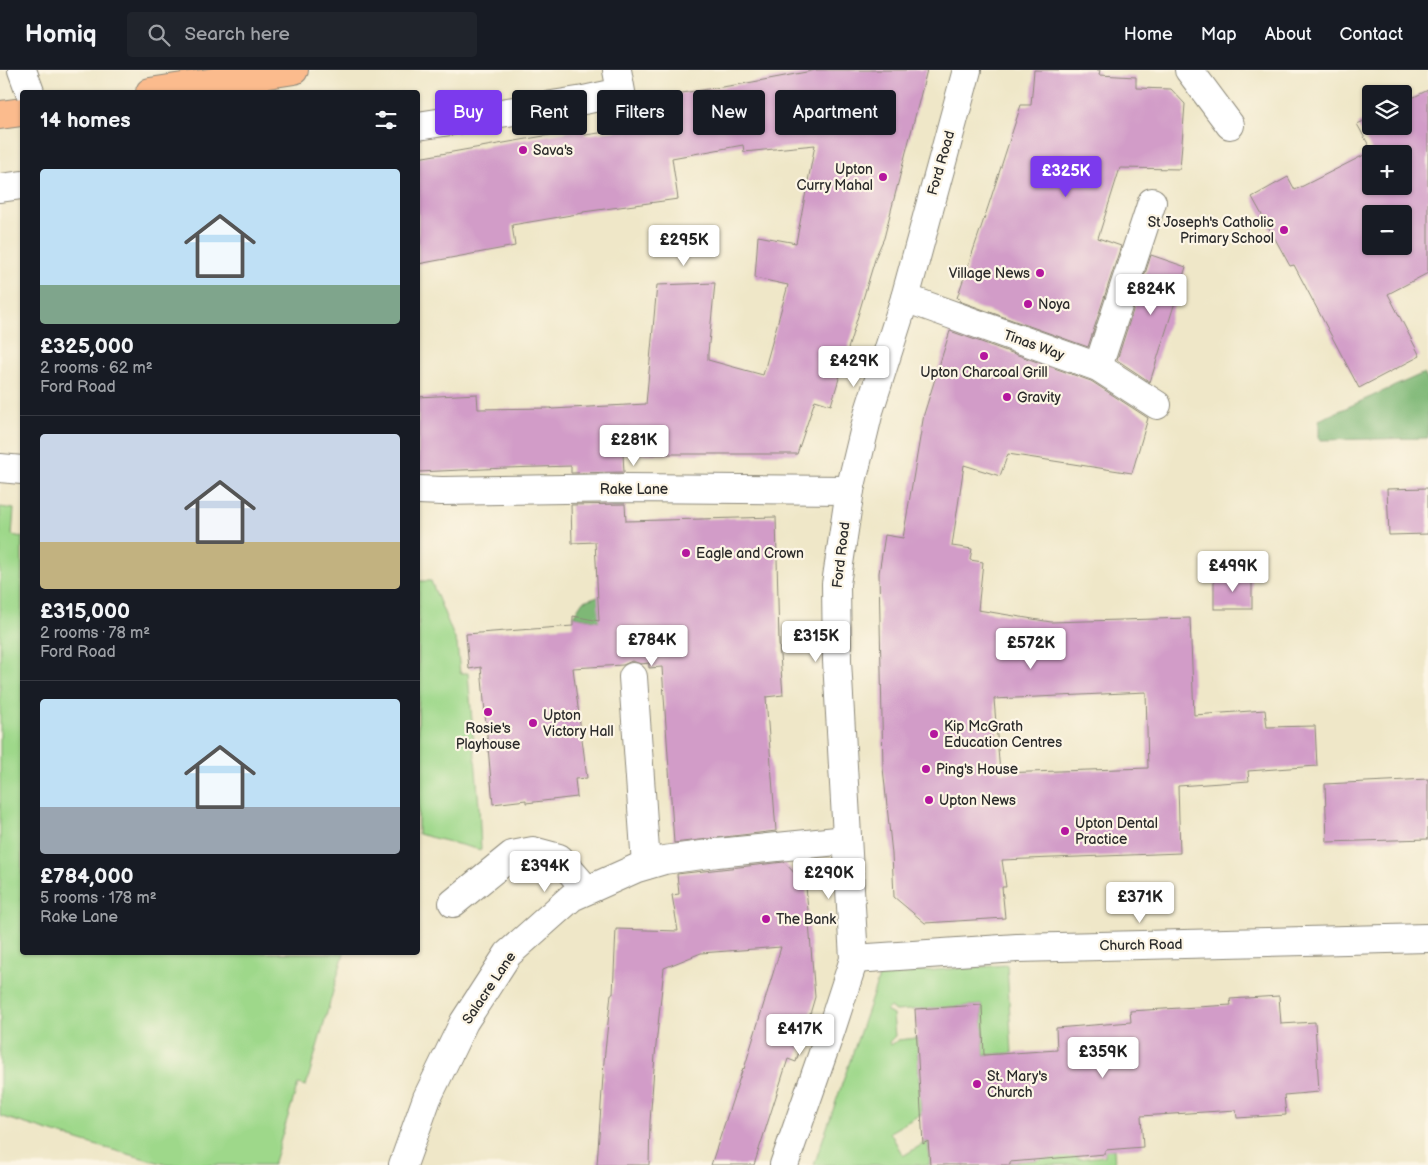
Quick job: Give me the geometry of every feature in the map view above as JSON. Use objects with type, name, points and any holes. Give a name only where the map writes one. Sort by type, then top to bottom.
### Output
[{"type":"main road","points":[[163,90],[294,70]]},
{"type":"main road","points":[[0,115],[20,112]]},
{"type":"street","points":[[22,70],[29,90]]},
{"type":"street","points":[[420,126],[584,100],[620,92],[617,70]]},
{"type":"street","name":"Ford Road","points":[[784,1165],[854,959],[838,661],[836,584],[850,490],[869,411],[904,298],[967,70]]},
{"type":"street","points":[[1189,70],[1230,125]]},
{"type":"street","points":[[0,188],[20,185]]},
{"type":"street","points":[[1098,367],[1152,202]]},
{"type":"street","name":"Tinas Way","points":[[904,298],[1098,367],[1157,404]]},
{"type":"street","points":[[0,468],[20,470]]},
{"type":"street","name":"Rake Lane","points":[[420,490],[627,488],[850,490]]},
{"type":"street","points":[[634,678],[646,865]]},
{"type":"street","name":"Salacre Lane","points":[[403,1165],[427,1098],[464,1022],[508,954],[572,897],[611,879],[664,860],[847,840]]},
{"type":"street","points":[[453,903],[512,855],[533,852],[559,858],[587,890]]},
{"type":"street","name":"Church Road","points":[[854,959],[1017,948],[1428,938]]},
{"type":"green space","points":[[1424,373],[1428,382],[1428,438],[1319,440],[1319,420]]},
{"type":"green space","points":[[0,507],[14,509],[12,535],[20,537],[20,955],[343,955],[306,1086],[298,1084],[273,1165],[168,1165],[0,1116]]},
{"type":"green space","points":[[420,581],[431,581],[457,644],[460,673],[468,673],[481,850],[420,835]]},
{"type":"green space","points":[[619,589],[637,628],[573,616],[583,601]]},
{"type":"green space","points":[[1007,965],[1012,1053],[984,1055],[982,1005],[895,1011],[890,1007],[886,1011],[893,1015],[895,1036],[889,1042],[891,1045],[898,1040],[917,1038],[921,1114],[890,1132],[903,1156],[928,1141],[930,1165],[814,1165],[880,974]]},
{"type":"green space","points":[[1036,1123],[1077,1151],[1078,1159],[1105,1156],[1105,1149],[1114,1149],[1115,1165],[1010,1165],[1010,1162],[1038,1160]]},
{"type":"building","points":[[817,70],[927,70],[884,238],[876,256],[831,405],[815,400],[797,454],[623,454],[624,472],[571,473],[571,466],[420,472],[420,397],[477,394],[478,409],[552,409],[646,404],[657,285],[715,283],[708,360],[763,375],[788,285],[755,278],[758,236],[796,243],[815,145],[744,152],[743,145],[672,158],[678,199],[583,212],[512,225],[515,246],[420,264],[420,158],[550,135],[597,133],[597,135],[683,135],[683,93],[693,91],[693,135],[765,135],[765,90],[702,90]]},
{"type":"building","points":[[1034,70],[1100,70],[1099,75],[1136,77],[1136,88],[1171,89],[1185,104],[1180,169],[1120,168],[1098,238],[1121,246],[1088,347],[959,301],[960,299],[957,298],[1021,105],[1031,105]]},
{"type":"building","name":"St Joseph's Catholic Primary School","points":[[1428,90],[1428,273],[1388,294],[1420,356],[1359,388],[1294,265],[1290,266],[1252,197],[1288,177],[1295,190],[1362,156],[1362,195],[1412,195],[1412,145],[1369,145],[1363,135],[1412,135],[1412,98]]},
{"type":"building","name":"St Joseph's Catholic Primary School","points":[[1362,122],[1362,133],[1357,124]]},
{"type":"building","points":[[1151,255],[1186,267],[1150,382],[1117,360]]},
{"type":"building","points":[[950,331],[1091,381],[1148,418],[1132,473],[1008,454],[1000,476],[964,465],[952,546],[972,549],[970,560],[983,562],[978,610],[1051,622],[1190,618],[1194,715],[1265,710],[1267,727],[1315,726],[1317,766],[1248,771],[1249,781],[1178,786],[1180,853],[1002,860],[1006,887],[1002,887],[1005,918],[925,923],[894,897],[892,854],[883,768],[879,573],[885,535],[903,538],[924,414]],"holes":[[[1146,692],[1148,768],[1000,773],[994,699]]]},
{"type":"building","points":[[1428,488],[1428,534],[1389,535],[1387,489]]},
{"type":"building","points":[[625,504],[626,521],[776,517],[779,642],[783,695],[766,697],[776,831],[674,843],[662,667],[649,668],[649,663],[641,664],[632,661],[623,665],[573,668],[587,778],[575,779],[577,797],[526,803],[526,800],[493,804],[481,667],[469,669],[466,634],[573,626],[573,616],[599,621],[595,542],[572,543],[571,505]]},
{"type":"building","points":[[1214,577],[1252,577],[1252,609],[1214,609]]},
{"type":"building","points":[[1428,779],[1428,839],[1327,842],[1325,784]]},
{"type":"building","points":[[784,862],[801,880],[803,874],[805,874],[815,997],[796,1062],[788,1059],[754,1165],[711,1165],[744,1069],[781,947],[701,953],[664,968],[655,1055],[649,1165],[597,1165],[604,1061],[611,994],[613,994],[616,929],[678,931],[672,895],[679,894],[677,874]]},
{"type":"building","points":[[1279,996],[1281,1024],[1315,1022],[1319,1092],[1284,1095],[1286,1115],[1237,1118],[1236,1110],[1141,1116],[1143,1147],[1105,1150],[1105,1154],[1010,1162],[1010,1165],[930,1165],[928,1141],[923,1144],[915,1009],[982,1005],[984,1055],[1057,1050],[1056,1028],[1131,1022],[1130,1011],[1231,1005],[1230,999]]},
{"type":"place","name":"Sava's","points":[[523,150]]},
{"type":"place","name":"Upton Curry Mahal","points":[[883,177]]},
{"type":"place","name":"St Joseph's Catholic Primary School","points":[[1284,230]]},
{"type":"place","name":"Village News","points":[[1040,273]]},
{"type":"place","name":"Noya","points":[[1028,304]]},
{"type":"place","name":"Upton Charcoal Grill","points":[[984,356]]},
{"type":"place","name":"Gravity","points":[[1007,397]]},
{"type":"place","name":"Eagle and Crown","points":[[686,553]]},
{"type":"place","name":"Rosie's Playhouse","points":[[488,712]]},
{"type":"place","name":"Upton Victory Hall","points":[[533,723]]},
{"type":"place","name":"Kip McGrath Education Centres","points":[[934,734]]},
{"type":"place","name":"Ping's House","points":[[926,769]]},
{"type":"place","name":"Upton News","points":[[929,800]]},
{"type":"place","name":"Upton Dental Practice","points":[[1065,831]]},
{"type":"place","name":"The Bank","points":[[766,919]]},
{"type":"place","name":"St. Mary's Church","points":[[977,1084]]}]
